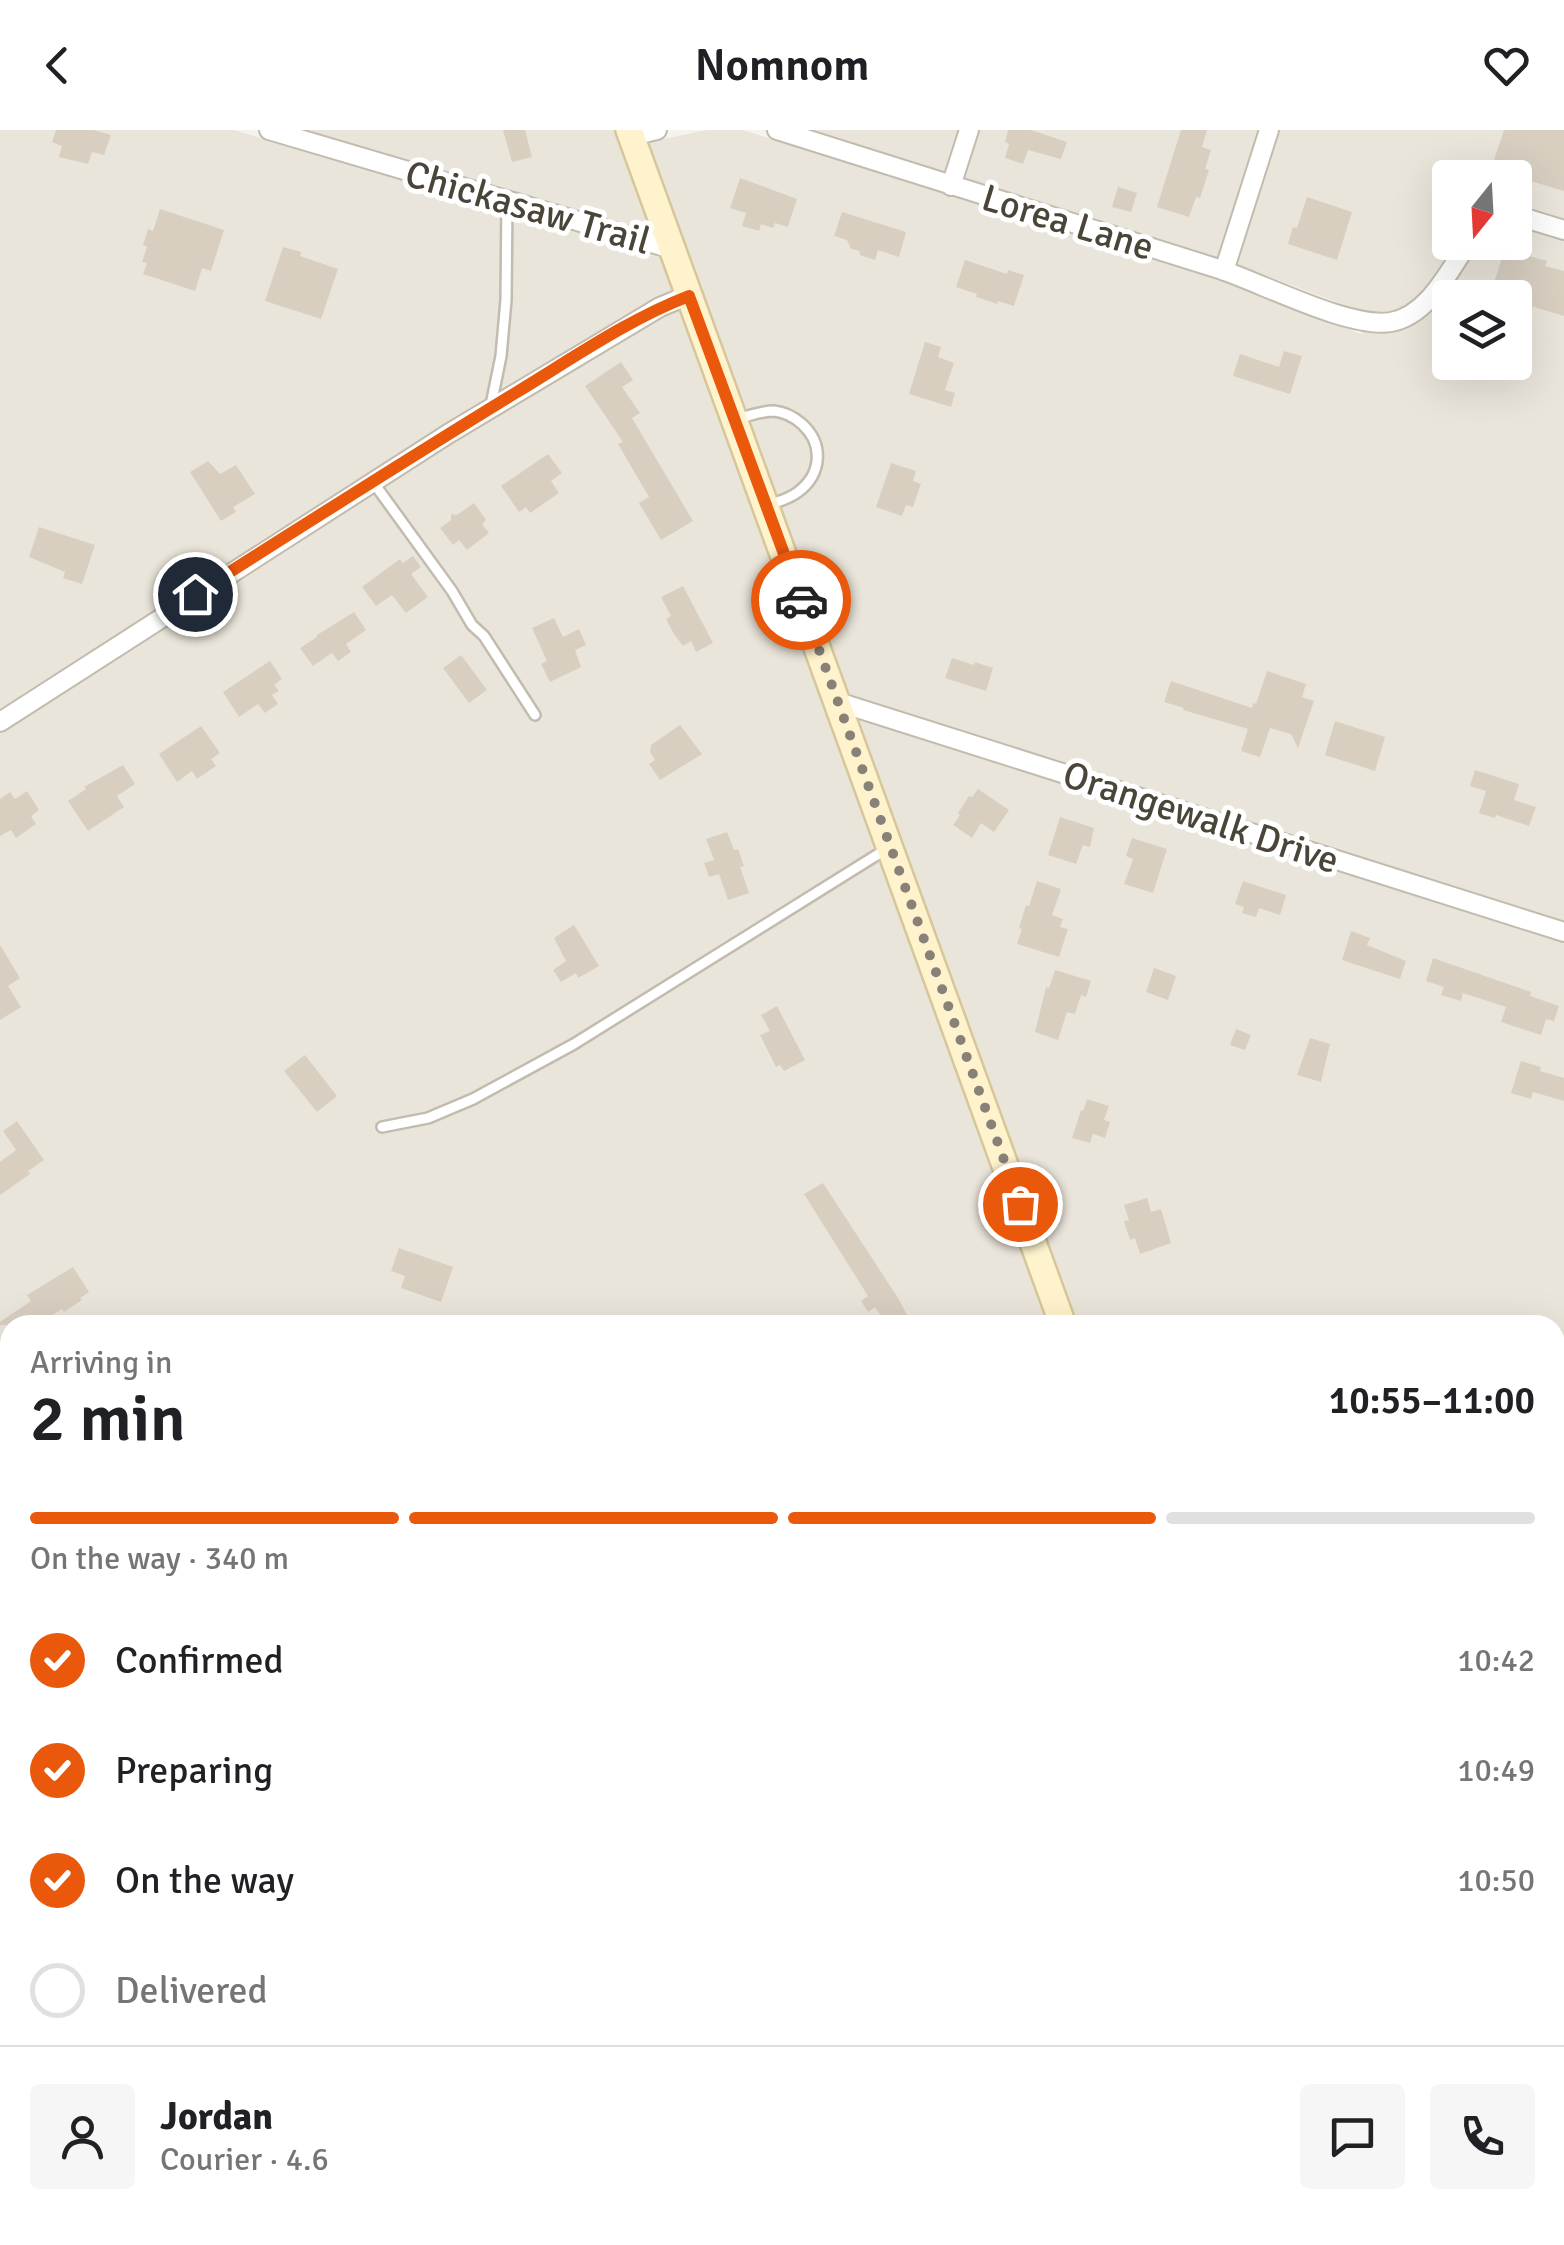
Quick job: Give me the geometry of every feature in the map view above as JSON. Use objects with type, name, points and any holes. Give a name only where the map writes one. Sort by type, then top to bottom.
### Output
[{"type":"main road","points":[[630,133],[1059,1315]]},
{"type":"street","name":"Chickasaw Trail","points":[[269,130],[672,249]]},
{"type":"street","points":[[630,133],[658,130]]},
{"type":"street","name":"Lorea Lane","points":[[777,130],[1224,271],[1356,321],[1393,322],[1417,310],[1435,294],[1457,260]]},
{"type":"street","points":[[950,186],[968,130]]},
{"type":"street","points":[[1224,271],[1270,130]]},
{"type":"street","points":[[1532,220],[1564,230]]},
{"type":"street","points":[[0,722],[491,408],[660,307],[689,296]]},
{"type":"street","name":"Orangewalk Drive","points":[[838,702],[1564,932]]},
{"type":"lane","points":[[491,408],[506,300],[506,200]]},
{"type":"lane","points":[[734,420],[771,411],[787,414],[807,429],[817,444],[818,464],[801,490],[766,506]]},
{"type":"lane","points":[[372,482],[452,591],[472,625],[484,636],[535,715]]},
{"type":"lane","points":[[382,1127],[428,1118],[473,1099],[574,1044],[890,846]]},
{"type":"shaded area","points":[[0,130],[234,130],[665,258],[677,289],[444,425],[0,711]]},
{"type":"shaded area","points":[[304,130],[619,130],[656,234]]},
{"type":"shaded area","points":[[707,130],[743,130],[1221,281],[1361,334],[1368,314],[1236,264],[1279,130],[1564,130],[1564,922],[845,693],[682,248],[684,242],[644,143]]},
{"type":"shaded area","points":[[811,130],[959,130],[945,173]]},
{"type":"shaded area","points":[[978,130],[1260,130],[1219,258],[963,179]]},
{"type":"shaded area","points":[[684,308],[1049,1315],[0,1315],[0,734],[452,442],[664,316]]},
{"type":"shaded area","points":[[854,718],[1564,943],[1564,1315],[1069,1315]]},
{"type":"building","points":[[56,130],[94,130],[111,135],[104,155],[92,152],[88,164],[59,157],[62,146],[52,142]]},
{"type":"building","points":[[503,130],[525,130],[532,157],[512,162]]},
{"type":"building","points":[[1008,130],[1031,130],[1067,142],[1061,159],[1028,150],[1023,164],[1005,158]]},
{"type":"building","points":[[1181,130],[1207,130],[1202,147],[1211,150],[1200,198],[1196,197],[1189,217],[1157,207]]},
{"type":"building","points":[[1504,130],[1564,130],[1564,191],[1532,181],[1532,160],[1494,160]]},
{"type":"building","points":[[740,178],[797,199],[788,227],[761,224],[759,231],[742,226],[746,213],[730,208]]},
{"type":"building","points":[[1118,187],[1137,193],[1131,212],[1112,207]]},
{"type":"building","points":[[1307,197],[1352,212],[1337,260],[1288,244]]},
{"type":"building","points":[[160,209],[224,230],[211,271],[202,268],[195,291],[143,274],[147,247],[143,245],[148,229],[153,231]]},
{"type":"building","points":[[842,212],[906,232],[899,257],[878,250],[875,260],[860,255],[847,240],[834,236]]},
{"type":"building","points":[[283,247],[338,269],[321,319],[265,301]]},
{"type":"building","points":[[1532,257],[1547,261],[1545,266],[1564,271],[1564,316],[1532,306],[1532,280],[1495,280],[1501,260],[1532,260]]},
{"type":"building","points":[[965,260],[1007,274],[1008,270],[1024,275],[1014,306],[998,301],[997,304],[956,287]]},
{"type":"building","points":[[925,342],[941,347],[938,357],[954,363],[945,390],[955,393],[951,407],[909,394]]},
{"type":"building","points":[[1284,351],[1302,356],[1290,394],[1233,376],[1240,354],[1279,367]]},
{"type":"building","points":[[621,362],[633,380],[622,387],[640,413],[632,418],[693,521],[661,540],[639,503],[649,497],[618,444],[623,442],[585,386]]},
{"type":"building","points":[[548,454],[562,473],[551,481],[559,493],[530,513],[526,507],[519,512],[501,486]]},
{"type":"building","points":[[208,461],[220,474],[236,465],[255,494],[233,507],[236,512],[221,521],[190,472]]},
{"type":"building","points":[[891,463],[916,471],[913,481],[921,484],[913,507],[906,505],[902,516],[876,507]]},
{"type":"building","points":[[474,503],[486,520],[482,524],[489,533],[467,550],[459,540],[453,545],[440,528],[451,520],[451,514],[457,515]]},
{"type":"building","points":[[39,527],[95,545],[82,584],[63,578],[65,572],[29,557]]},
{"type":"building","points":[[413,556],[421,567],[411,574],[428,597],[406,613],[392,595],[376,606],[362,587],[400,559],[403,563]]},
{"type":"building","points":[[683,586],[713,643],[696,652],[691,641],[683,646],[674,634],[666,619],[671,616],[661,597]]},
{"type":"building","points":[[354,612],[366,630],[346,644],[351,652],[338,661],[332,653],[313,666],[300,648]]},
{"type":"building","points":[[554,618],[563,637],[579,629],[586,645],[575,650],[581,667],[550,682],[541,664],[547,661],[532,628]]},
{"type":"building","points":[[461,655],[487,690],[469,703],[443,668]]},
{"type":"building","points":[[952,658],[993,668],[986,691],[945,678]]},
{"type":"building","points":[[270,661],[282,679],[274,685],[279,691],[272,695],[278,704],[265,713],[258,704],[239,717],[223,692]]},
{"type":"building","points":[[1267,671],[1306,684],[1302,697],[1314,701],[1298,748],[1291,734],[1270,728],[1260,757],[1241,751],[1248,729],[1164,702],[1171,681],[1252,708]]},
{"type":"building","points":[[1335,721],[1385,737],[1375,771],[1325,755]]},
{"type":"building","points":[[680,725],[702,754],[660,780],[649,764],[655,760],[651,745]]},
{"type":"building","points":[[201,726],[220,753],[211,759],[216,766],[197,779],[192,771],[177,782],[159,754]]},
{"type":"building","points":[[123,765],[135,784],[117,796],[124,807],[88,831],[68,801]]},
{"type":"building","points":[[1475,770],[1519,784],[1514,800],[1536,807],[1529,826],[1479,813],[1486,791],[1470,786]]},
{"type":"building","points":[[978,789],[1009,810],[994,832],[981,823],[972,838],[953,825],[969,796]]},
{"type":"building","points":[[27,791],[39,810],[31,816],[36,824],[16,838],[11,830],[0,836],[0,799],[10,792],[15,799]]},
{"type":"building","points":[[1060,817],[1094,828],[1090,847],[1083,845],[1076,864],[1048,855]]},
{"type":"building","points":[[727,832],[734,850],[738,849],[749,893],[728,900],[719,874],[709,877],[704,863],[714,860],[706,839]]},
{"type":"building","points":[[1132,838],[1167,849],[1153,893],[1124,884],[1133,859],[1126,856]]},
{"type":"building","points":[[1037,881],[1061,889],[1052,915],[1063,919],[1060,927],[1068,929],[1059,957],[1017,944],[1026,905],[1029,906]]},
{"type":"building","points":[[1243,881],[1286,895],[1280,915],[1259,908],[1256,917],[1242,913],[1244,907],[1235,904]]},
{"type":"building","points":[[574,925],[599,966],[561,982],[553,970],[566,961],[554,938]]},
{"type":"building","points":[[1351,931],[1370,938],[1367,945],[1406,961],[1400,979],[1342,960]]},
{"type":"building","points":[[0,945],[20,978],[8,986],[21,1007],[0,1020]]},
{"type":"building","points":[[1433,958],[1531,992],[1530,996],[1559,1006],[1554,1021],[1546,1019],[1541,1035],[1501,1022],[1506,1007],[1463,993],[1461,1001],[1441,995],[1444,987],[1426,981]]},
{"type":"building","points":[[1154,968],[1176,976],[1168,1000],[1146,992]]},
{"type":"building","points":[[1055,970],[1091,981],[1075,1014],[1067,1012],[1058,1040],[1035,1032],[1046,987],[1049,988]]},
{"type":"building","points":[[777,1006],[805,1060],[784,1071],[780,1065],[776,1067],[760,1035],[770,1031],[761,1015]]},
{"type":"building","points":[[1236,1029],[1251,1035],[1245,1050],[1230,1045]]},
{"type":"building","points":[[1310,1038],[1330,1044],[1321,1082],[1297,1075]]},
{"type":"building","points":[[305,1055],[337,1096],[317,1112],[284,1071]]},
{"type":"building","points":[[1521,1061],[1564,1078],[1564,1101],[1533,1092],[1531,1099],[1511,1093]]},
{"type":"building","points":[[1087,1099],[1109,1106],[1104,1120],[1110,1122],[1105,1138],[1093,1134],[1090,1143],[1072,1138]]},
{"type":"building","points":[[17,1121],[44,1160],[0,1195],[0,1162],[16,1150],[3,1131]]},
{"type":"building","points":[[823,1183],[907,1315],[880,1315],[875,1307],[868,1312],[861,1301],[868,1296],[804,1194]]},
{"type":"building","points":[[1147,1198],[1151,1212],[1161,1209],[1171,1243],[1140,1254],[1135,1238],[1130,1240],[1124,1205]]},
{"type":"building","points":[[399,1248],[453,1267],[441,1302],[401,1288],[405,1276],[391,1271]]},
{"type":"building","points":[[73,1267],[89,1292],[64,1312],[62,1309],[53,1315],[10,1315],[31,1301],[27,1295]]},
{"type":"way so far","points":[[801,600],[1020,1204]]},
{"type":"route","points":[[195,594],[569,360],[660,307],[689,296],[801,600]]}]
